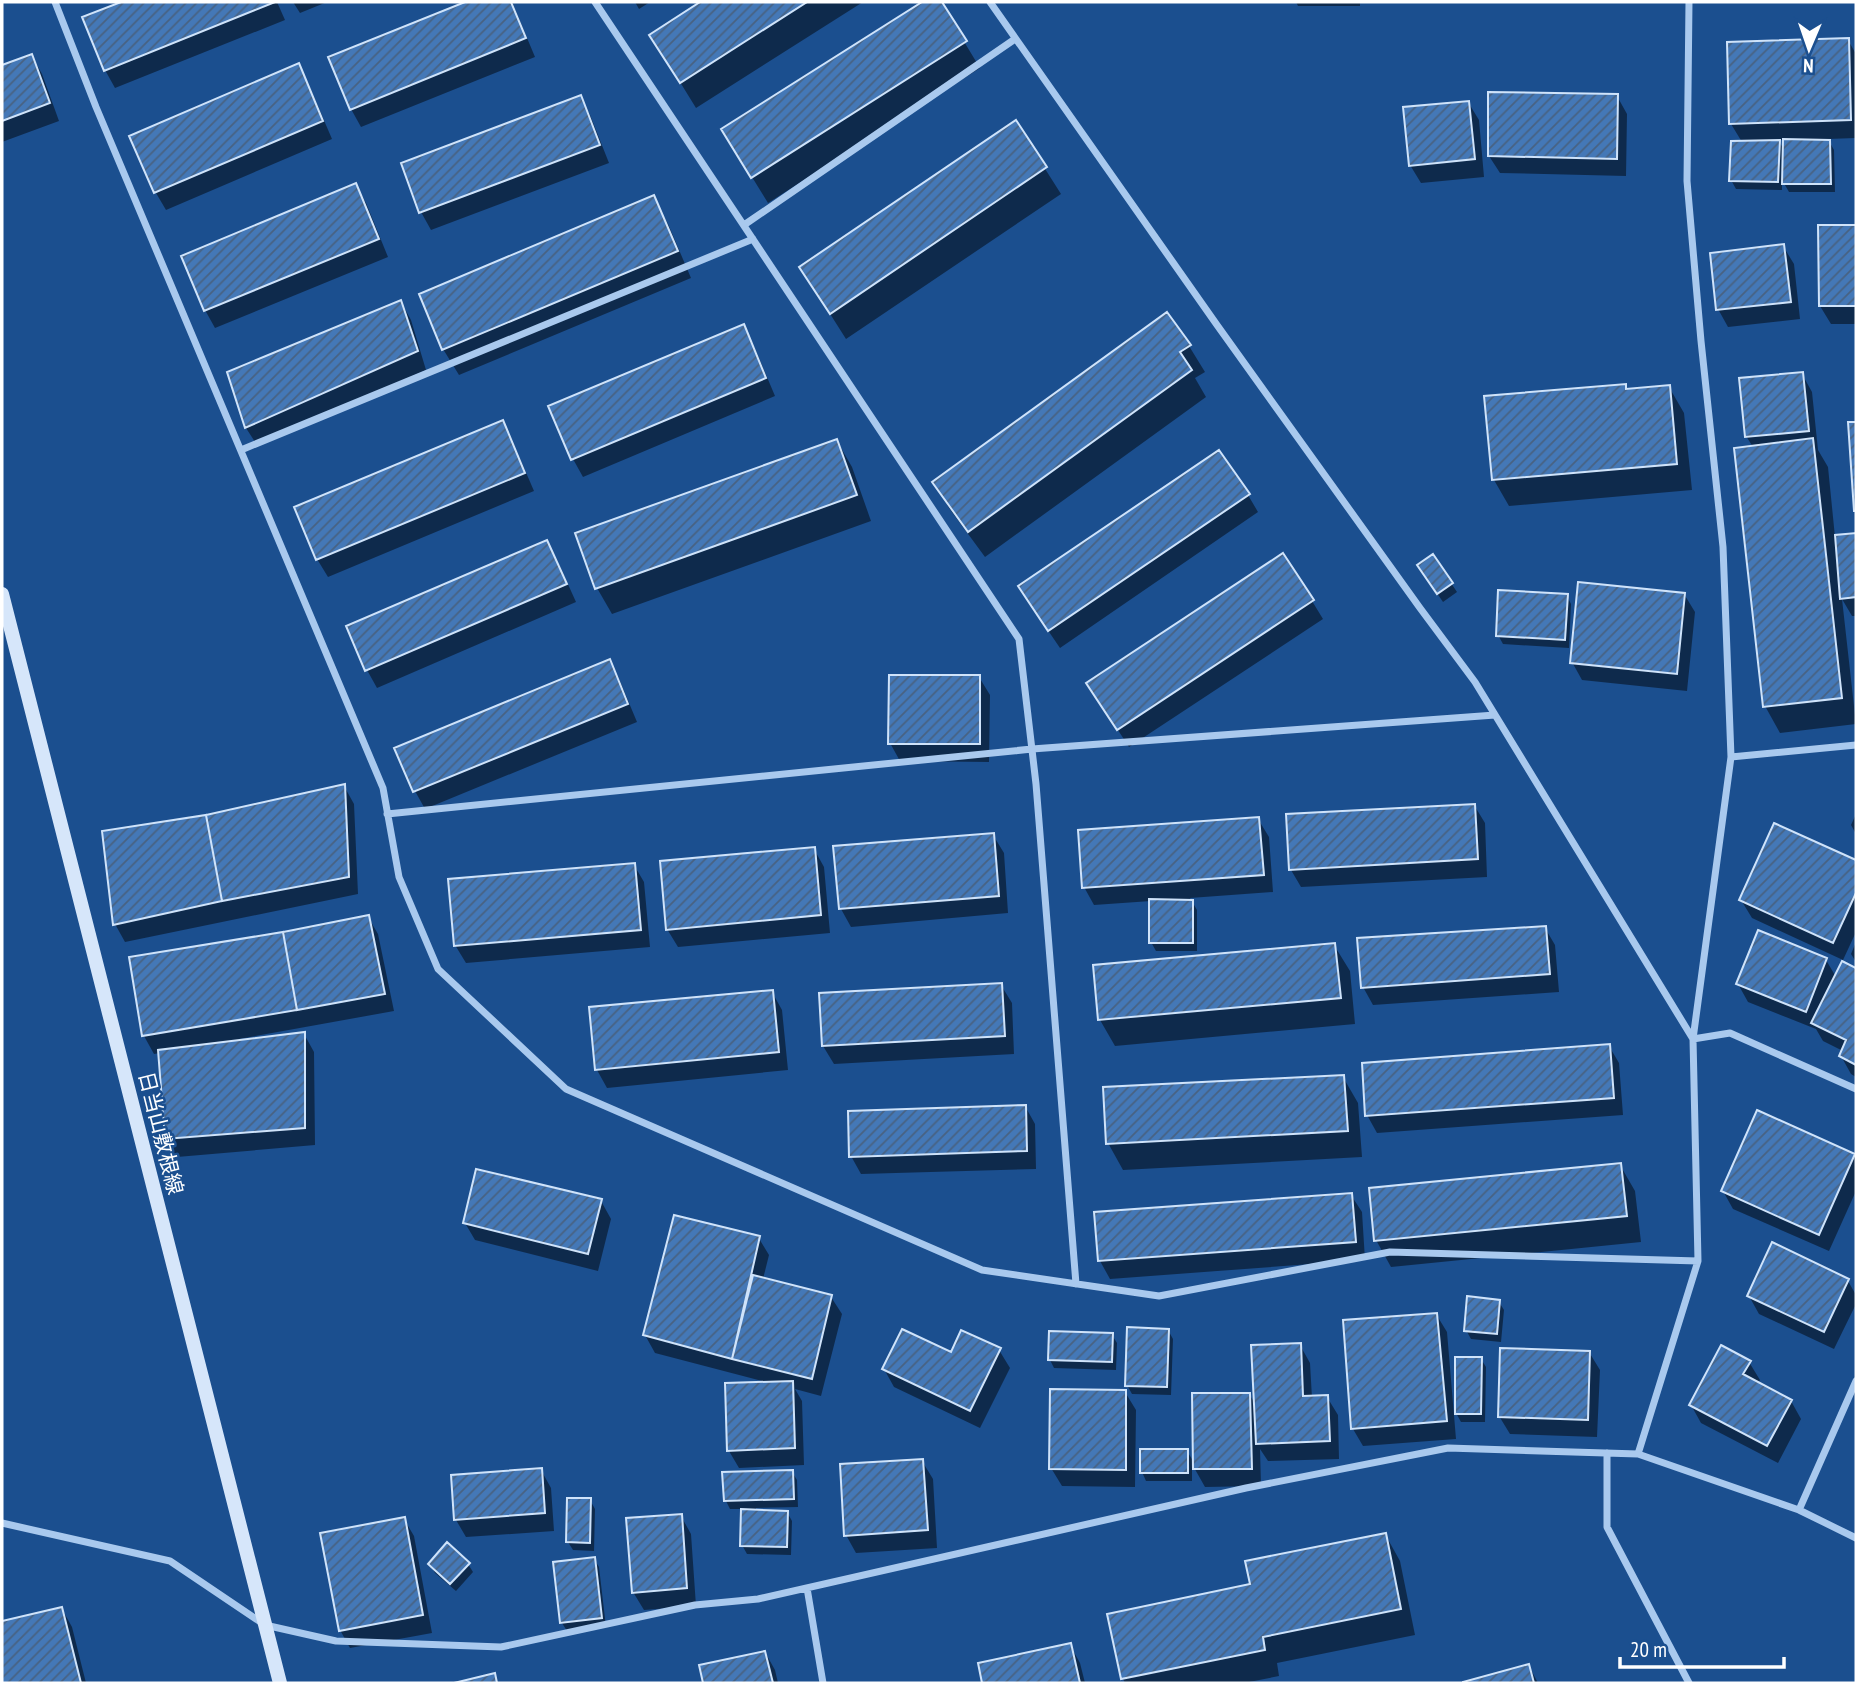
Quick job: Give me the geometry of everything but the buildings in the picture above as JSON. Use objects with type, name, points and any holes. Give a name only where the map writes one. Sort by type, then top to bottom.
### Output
[{"type":"main road","name":"日当山敷根線","points":[[2,594],[280,1683]]},
{"type":"street","points":[[55,2],[96,107],[383,788],[399,877],[438,969],[566,1089],[982,1270],[1158,1296],[1390,1252],[1698,1261]]},
{"type":"street","points":[[595,2],[1019,639],[1036,784],[1076,1283]]},
{"type":"street","points":[[990,2],[1265,393],[1475,682],[1693,1040]]},
{"type":"street","points":[[1638,1454],[1698,1261],[1693,1040],[1731,757],[1723,547],[1687,181],[1689,2]]},
{"type":"street","points":[[744,225],[1015,39]]},
{"type":"street","points":[[241,450],[753,239]]},
{"type":"street","points":[[387,814],[1032,749],[1495,715]]},
{"type":"street","points":[[1731,757],[1856,745]]},
{"type":"street","points":[[1693,1040],[1730,1032],[1856,1089]]},
{"type":"street","points":[[1798,1510],[1856,1381]]},
{"type":"street","points":[[2,1523],[170,1561],[265,1625],[336,1641],[501,1647],[695,1605],[758,1599],[1246,1488],[1448,1448],[1638,1454],[1798,1510],[1856,1538]]},
{"type":"street","points":[[1607,1453],[1607,1527],[1689,1683]]},
{"type":"street","points":[[807,1588],[823,1683]]}]
